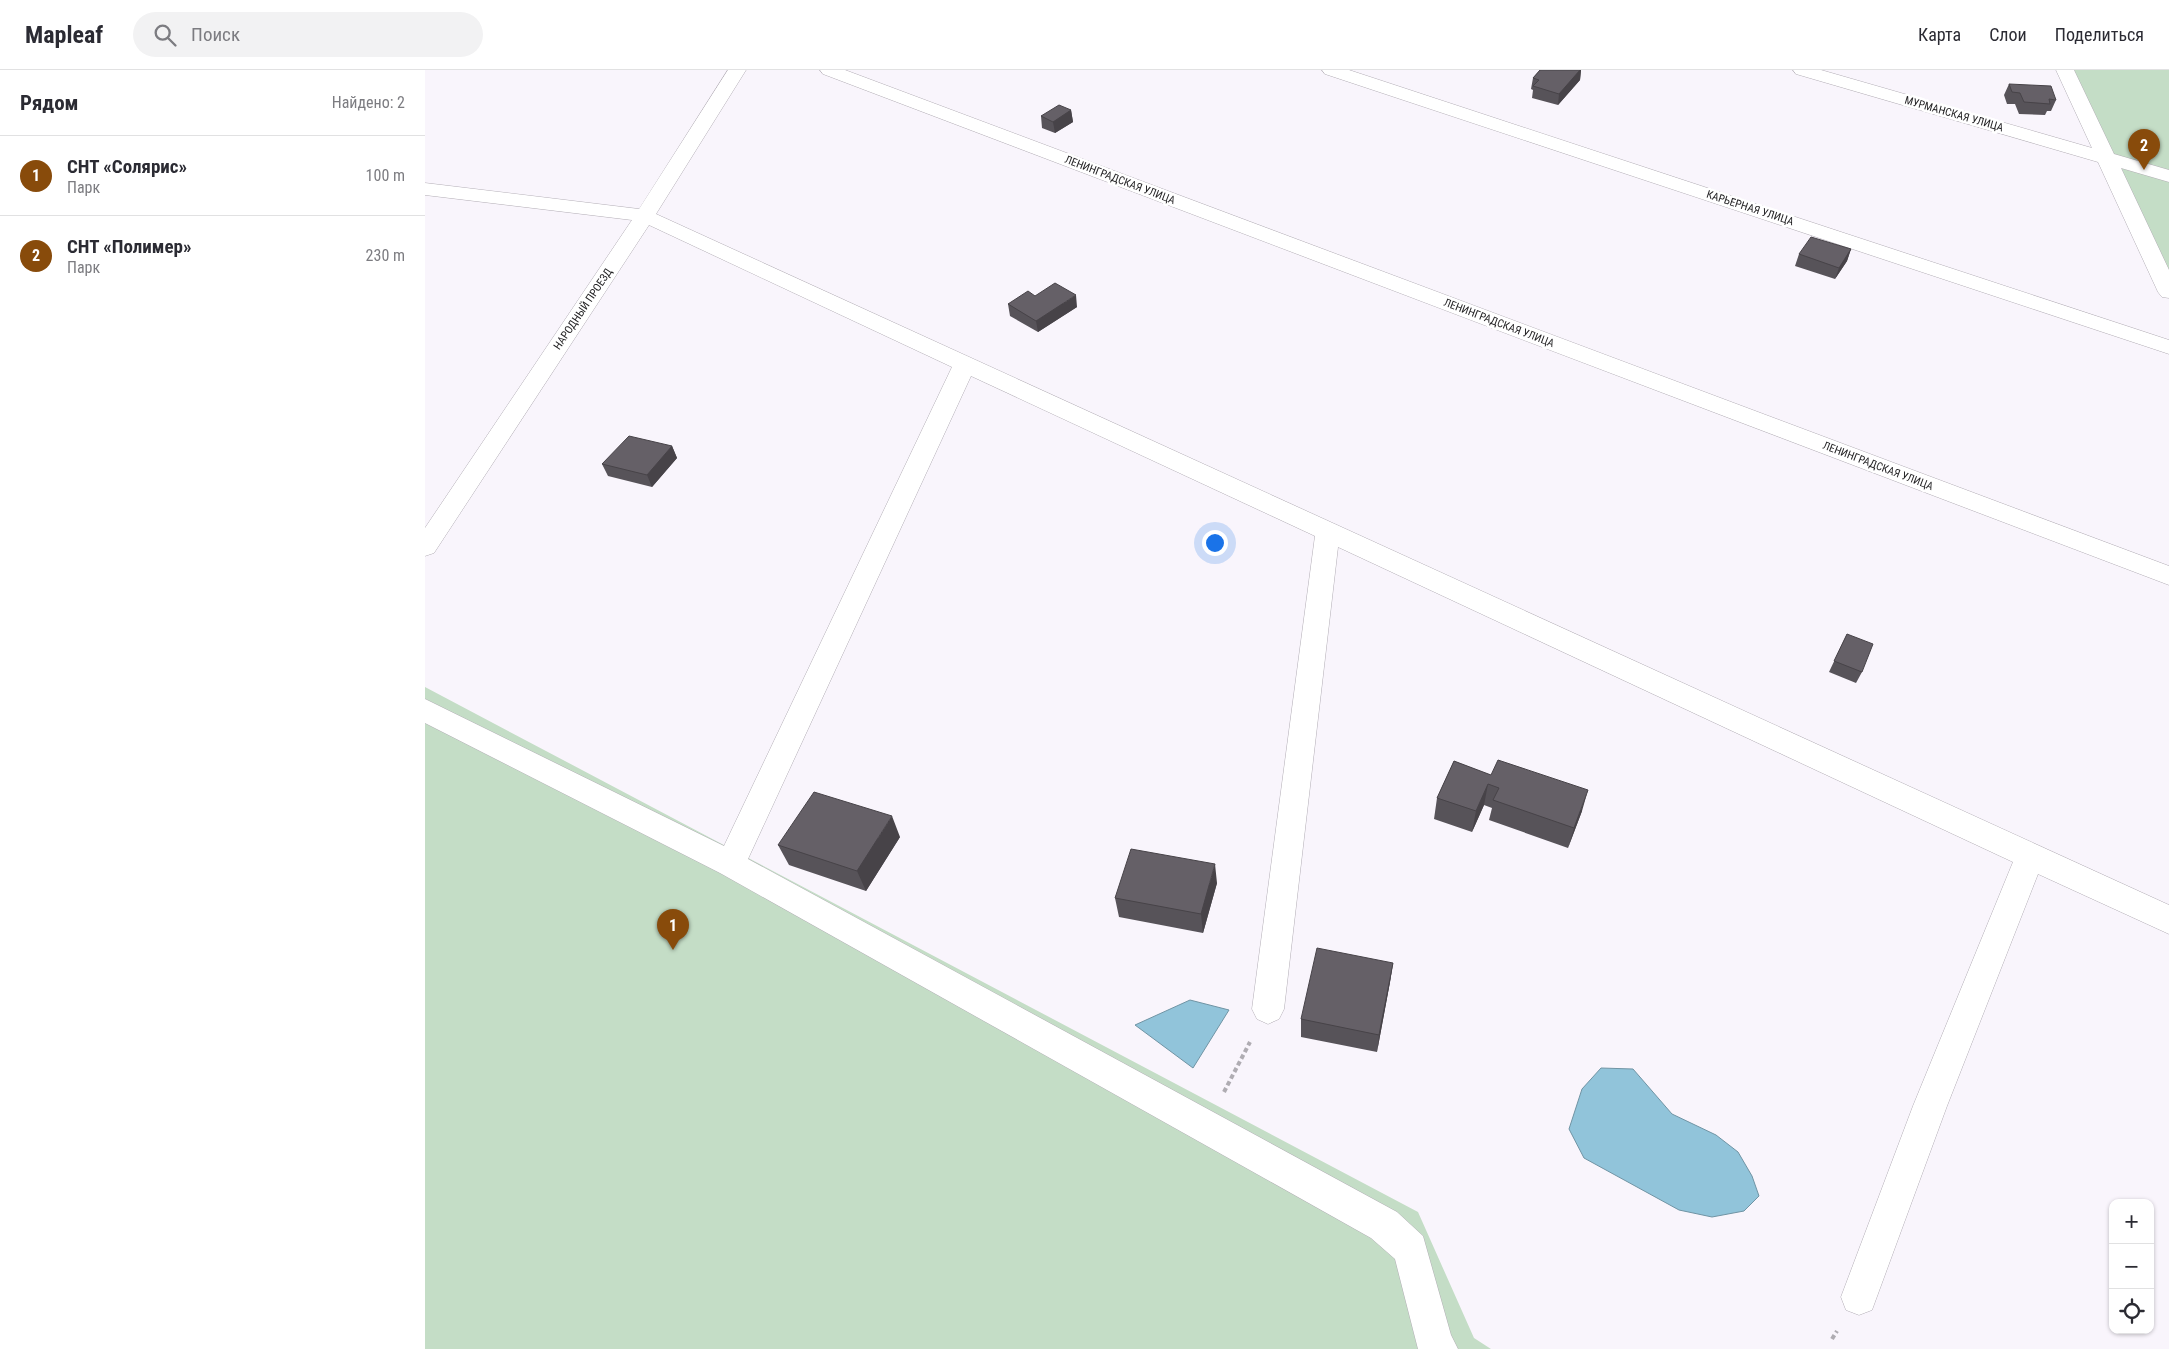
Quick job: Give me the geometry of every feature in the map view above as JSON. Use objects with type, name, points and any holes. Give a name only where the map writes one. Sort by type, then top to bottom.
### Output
[{"type":"street","name":"НАРОДНЫЙ ПРОЕЗД","points":[[425,547],[645,216],[737,70]]},
{"type":"street","name":"ЛЕНИНГРАДСКАЯ УЛИЦА","points":[[829,70],[2169,576]]},
{"type":"street","name":"КАРЬЕРНАЯ УЛИЦА","points":[[1331,70],[2169,347]]},
{"type":"street","name":"МУРМАНСКАЯ УЛИЦА","points":[[1802,70],[2169,176]]},
{"type":"street","points":[[2065,70],[2169,292]]},
{"type":"street","points":[[425,189],[645,216],[2169,920]]},
{"type":"street","points":[[731,864],[965,364]]},
{"type":"street","points":[[1268,1009],[1328,531]]},
{"type":"street","points":[[425,710],[731,864],[1385,1225],[1410,1249],[1435,1346],[1439,1349]]},
{"type":"street","points":[[1859,1297],[1930,1106],[2030,856]]},
{"type":"path","points":[[1204,1126],[1235,1074],[1268,1009]]},
{"type":"green space","points":[[2070,70],[2169,70],[2169,270]]},
{"type":"green space","points":[[425,687],[1418,1212],[1474,1338],[1491,1349],[425,1349]]},
{"type":"water","points":[[1190,1000],[1229,1010],[1193,1068],[1135,1025]]},
{"type":"water","points":[[1601,1068],[1633,1069],[1672,1114],[1716,1135],[1738,1152],[1752,1176],[1759,1196],[1744,1211],[1712,1217],[1679,1210],[1584,1158],[1569,1129],[1582,1089]]},
{"type":"building","points":[[1540,70],[1580,70],[1559,94],[1533,86],[1539,80],[1533,78]]},
{"type":"building","points":[[2009,84],[2051,86],[2056,100],[2049,99],[2050,104],[2024,102],[2020,93],[2012,92]]},
{"type":"building","points":[[1059,105],[1071,110],[1053,122],[1041,116]]},
{"type":"building","points":[[1811,237],[1851,249],[1839,268],[1799,254]]},
{"type":"building","points":[[1055,283],[1076,295],[1036,321],[1008,304],[1028,291],[1035,296]]},
{"type":"building","points":[[629,436],[672,446],[647,475],[602,464]]},
{"type":"building","points":[[1847,634],[1873,644],[1862,672],[1834,661]]},
{"type":"building","points":[[1498,760],[1588,790],[1574,828],[1493,800],[1499,788],[1488,784],[1476,811],[1437,798],[1454,761],[1491,775]]},
{"type":"building","points":[[814,792],[892,816],[857,871],[778,845]]},
{"type":"building","points":[[1131,849],[1215,864],[1201,914],[1115,898]]},
{"type":"building","points":[[1317,948],[1393,963],[1379,1035],[1301,1019]]},
{"type":"place","name":"СНТ «Полимер»","points":[[2144,170]]},
{"type":"place","name":"СНТ «Солярис»","points":[[673,950]]}]
